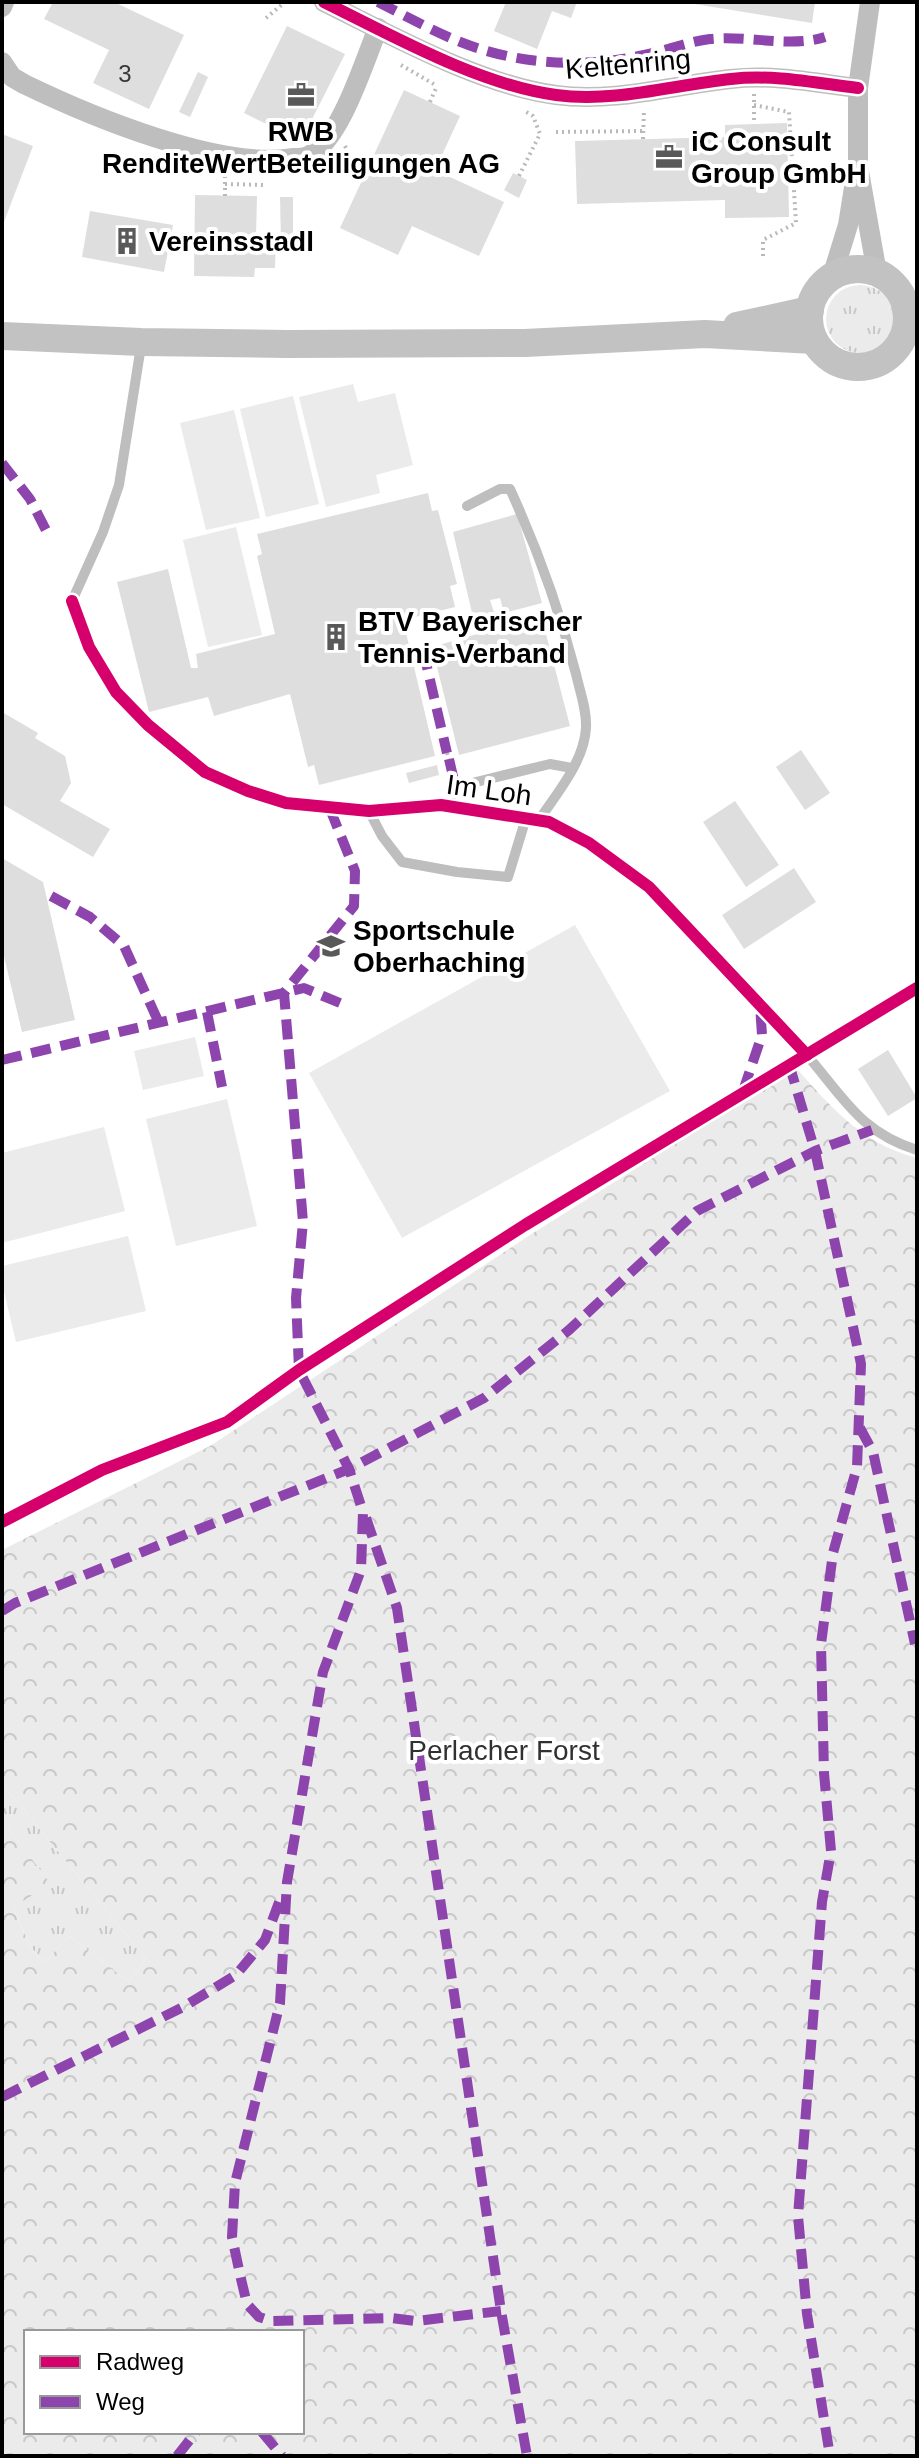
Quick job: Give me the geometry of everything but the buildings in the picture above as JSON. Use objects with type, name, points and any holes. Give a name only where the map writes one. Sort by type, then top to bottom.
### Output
[{"type":"main road","points":[[854,270],[877,273],[910,303],[907,322],[909,342],[882,361],[857,367],[832,359],[814,340],[809,320],[817,291],[832,277],[854,270]]},
{"type":"main road","points":[[705,334],[810,310]]},
{"type":"main road","points":[[2,336],[141,342],[525,343],[705,334],[814,340]]},
{"type":"street","name":"Keltenring","points":[[324,2],[374,38],[557,96],[644,93],[701,82],[773,77],[858,88]]},
{"type":"street","points":[[832,277],[848,225],[858,166],[858,88],[870,2]]},
{"type":"street","points":[[2,62],[12,77],[54,99],[144,134],[226,155],[277,161],[309,156],[336,128],[374,38]]},
{"type":"street","points":[[858,166],[877,273]]},
{"type":"lane","name":"Im Loh","points":[[141,342],[119,485],[103,532],[72,601],[89,647],[116,692],[148,725],[205,772],[248,791],[286,803],[369,811],[441,805],[549,822],[589,843],[649,887],[807,1055],[872,1130],[893,1142],[917,1150]]},
{"type":"lane","points":[[467,506],[500,489],[510,489],[571,655],[584,707],[586,729],[580,756],[539,820]]},
{"type":"lane","points":[[472,783],[550,764],[572,768]]},
{"type":"lane","points":[[369,811],[382,836],[402,862],[508,877],[526,818]]},
{"type":"lane","points":[[807,1055],[917,988]]},
{"type":"path","points":[[266,18],[285,2]]},
{"type":"path","points":[[374,38],[437,86]]},
{"type":"path","points":[[753,78],[754,124]]},
{"type":"path","points":[[643,139],[644,93]]},
{"type":"path","points":[[754,105],[789,112],[796,223],[763,240],[763,257]]},
{"type":"path","points":[[519,176],[540,134],[533,116],[523,110]]},
{"type":"path","points":[[336,128],[353,162],[367,170]]},
{"type":"path","points":[[556,132],[644,131]]},
{"type":"path","points":[[225,184],[266,185]]},
{"type":"green space","points":[[853,285],[867,285],[879,290],[889,300],[894,319],[889,338],[879,348],[867,353],[853,353],[841,348],[831,338],[826,326],[826,312],[831,300],[841,290]]},
{"type":"green space","points":[[353,384],[358,402],[395,393],[413,465],[376,475],[380,493],[326,507],[299,397]]},
{"type":"green space","points":[[293,396],[319,504],[266,517],[240,409]]},
{"type":"green space","points":[[234,410],[260,518],[206,530],[180,423]]},
{"type":"green space","points":[[236,527],[262,635],[208,647],[183,540]]},
{"type":"green space","points":[[575,925],[670,1091],[402,1238],[309,1073]]},
{"type":"green space","points":[[195,1037],[204,1076],[143,1090],[134,1051]]},
{"type":"green space","name":"Perlacher Forst","points":[[796,1068],[849,1123],[897,1152],[917,1158],[917,2456],[2,2456],[2,1820],[50,1883],[13,1908],[30,1946],[44,1963],[69,1936],[129,1982],[146,1959],[2,1783],[2,1550],[210,1446],[530,1235]]},
{"type":"green space","points":[[227,1099],[257,1226],[176,1246],[146,1119]]},
{"type":"green space","points":[[104,1127],[125,1211],[2,1243],[2,1153]]},
{"type":"green space","points":[[128,1236],[146,1311],[16,1342],[2,1283],[2,1266]]},
{"type":"green space","points":[[2,1783],[146,1959],[129,1982],[69,1936],[44,1963],[30,1946],[13,1908],[49,1882],[2,1820]]},
{"type":"marked path","points":[[378,2],[464,44],[537,61],[578,63],[619,60],[710,39],[798,41],[825,37]]},
{"type":"marked path","points":[[2,463],[30,499],[49,536]]},
{"type":"marked path","points":[[423,650],[447,753]]},
{"type":"marked path","points":[[449,759],[455,785],[450,807]]},
{"type":"marked path","points":[[330,809],[355,871],[354,906],[284,993],[303,1222],[296,1298],[299,1370],[349,1469],[363,1512],[361,1570],[323,1672],[287,1882],[280,2003],[235,2183],[232,2237],[247,2304],[259,2317],[271,2321],[391,2318],[416,2321],[501,2311]]},
{"type":"marked path","points":[[51,896],[90,917],[124,946],[159,1023]]},
{"type":"marked path","points":[[2,1060],[304,988],[340,1003]]},
{"type":"marked path","points":[[743,1091],[762,1035],[760,1005]]},
{"type":"marked path","points":[[207,1012],[222,1087]]},
{"type":"marked path","points":[[789,1064],[815,1151],[861,1364],[857,1467],[833,1553],[821,1644],[824,1773],[831,1851],[822,1902],[798,2216],[807,2314],[830,2456]]},
{"type":"marked path","points":[[2,1611],[15,1603],[349,1469],[484,1398],[569,1330],[697,1211],[815,1151],[872,1130]]},
{"type":"marked path","points":[[860,1428],[873,1452],[915,1644]]},
{"type":"marked path","points":[[366,1518],[397,1608],[501,2311],[527,2456]]},
{"type":"marked path","points":[[2,2097],[183,2007],[236,1975],[265,1940],[281,1897]]},
{"type":"marked path","points":[[177,2456],[194,2434]]},
{"type":"marked path","points":[[264,2434],[282,2456]]},
{"type":"cycle path","points":[[324,2],[467,70],[527,90],[556,95],[600,97],[747,78],[858,88]]},
{"type":"cycle path","points":[[72,601],[89,647],[116,692],[148,725],[205,772],[286,803],[369,811],[441,805],[549,822],[589,843],[649,887],[807,1055]]},
{"type":"cycle path","points":[[2,1522],[102,1470],[227,1422],[299,1370],[525,1225],[917,988]]},
{"type":"place","name":"RWB RenditeWertBeteiligungen AG","points":[[301,95]]},
{"type":"place","name":"iC Consult Group GmbH","points":[[669,157]]},
{"type":"place","name":"Vereinsstadl","points":[[127,241]]},
{"type":"place","name":"BTV Bayerischer Tennis-Verband","points":[[336,637]]},
{"type":"place","name":"Sportschule Oberhaching","points":[[331,946]]}]
